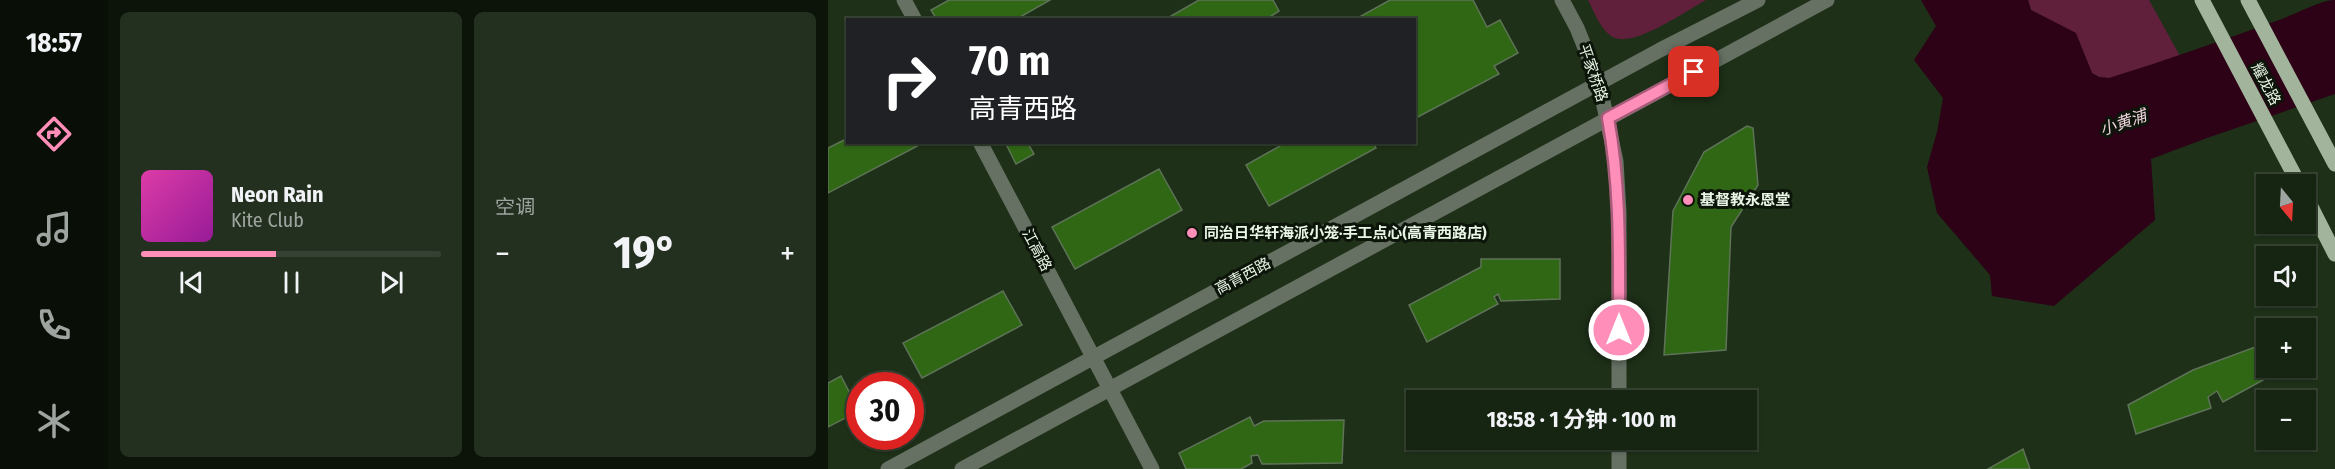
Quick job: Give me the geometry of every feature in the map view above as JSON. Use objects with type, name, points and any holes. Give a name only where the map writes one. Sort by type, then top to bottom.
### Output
[{"type":"main road","name":"耀龙路","points":[[2202,0],[2294,174]]},
{"type":"main road","name":"耀龙路","points":[[2252,7],[2335,164]]},
{"type":"main road","points":[[2316,217],[2335,254]]},
{"type":"street","points":[[904,0],[914,18]]},
{"type":"street","name":"平家桥路","points":[[1563,0],[1599,83],[1616,161],[1619,212],[1619,390]]},
{"type":"street","name":"高青西路","points":[[888,469],[1599,83],[1758,0]]},
{"type":"street","points":[[962,469],[1827,0]]},
{"type":"street","name":"江高路","points":[[981,144],[1152,469]]},
{"type":"street","points":[[1618,450],[1618,469]]},
{"type":"shaded area","points":[[1588,0],[1706,0],[1661,26],[1624,39],[1615,38],[1606,32]]},
{"type":"shaded area","points":[[2028,0],[2149,0],[2180,56],[2110,78],[2099,77],[2092,73],[2075,33],[2031,10]]},
{"type":"water","name":"小黄浦","points":[[1921,0],[2028,0],[2031,10],[2076,33],[2092,73],[2099,77],[2109,78],[2285,18],[2322,2],[2335,0],[2335,94],[2151,159],[2155,220],[2054,306],[1992,296],[1990,275],[1937,213],[1927,167],[1937,132],[1943,98],[1914,60],[1936,26]]},
{"type":"building","points":[[949,0],[1050,0],[1018,18],[936,18],[931,10]]},
{"type":"building","points":[[1199,0],[1273,0],[1279,11],[1268,18],[1168,18]]},
{"type":"building","points":[[1390,0],[1473,0],[1487,27],[1500,20],[1518,53],[1494,66],[1499,74],[1416,118],[1416,18],[1358,18]]},
{"type":"building","points":[[1747,126],[1753,128],[1758,185],[1731,227],[1726,350],[1664,355],[1673,211],[1704,152]]},
{"type":"building","points":[[846,139],[846,144],[921,144],[828,193],[828,148]]},
{"type":"building","points":[[1006,144],[1028,144],[1034,154],[1016,164]]},
{"type":"building","points":[[1283,144],[1374,144],[1376,148],[1269,206],[1246,165]]},
{"type":"building","points":[[1159,169],[1182,210],[1075,269],[1052,227]]},
{"type":"building","points":[[1481,259],[1560,259],[1560,299],[1501,301],[1498,294],[1494,297],[1498,304],[1427,342],[1409,305],[1481,267]]},
{"type":"building","points":[[1003,291],[1022,325],[924,377],[924,372],[919,372],[903,343]]},
{"type":"building","points":[[2256,347],[2256,378],[2267,378],[2223,402],[2217,391],[2208,397],[2211,408],[2136,434],[2128,405],[2193,370]]},
{"type":"building","points":[[841,376],[846,386],[846,418],[828,427],[828,383]]},
{"type":"building","points":[[1250,417],[1254,426],[1264,421],[1344,420],[1342,463],[1262,464],[1258,455],[1251,456],[1252,463],[1241,469],[1186,469],[1179,453]]},
{"type":"building","points":[[2023,449],[2030,469],[1988,469]]},
{"type":"place","name":"基督教永恩堂","points":[[1688,200]]},
{"type":"place","name":"同治日华轩海派小笼·手工点心(高青西路店)","points":[[1192,233]]},
{"type":"route","points":[[1619,330],[1619,212],[1616,161],[1608,118],[1694,72]]}]
